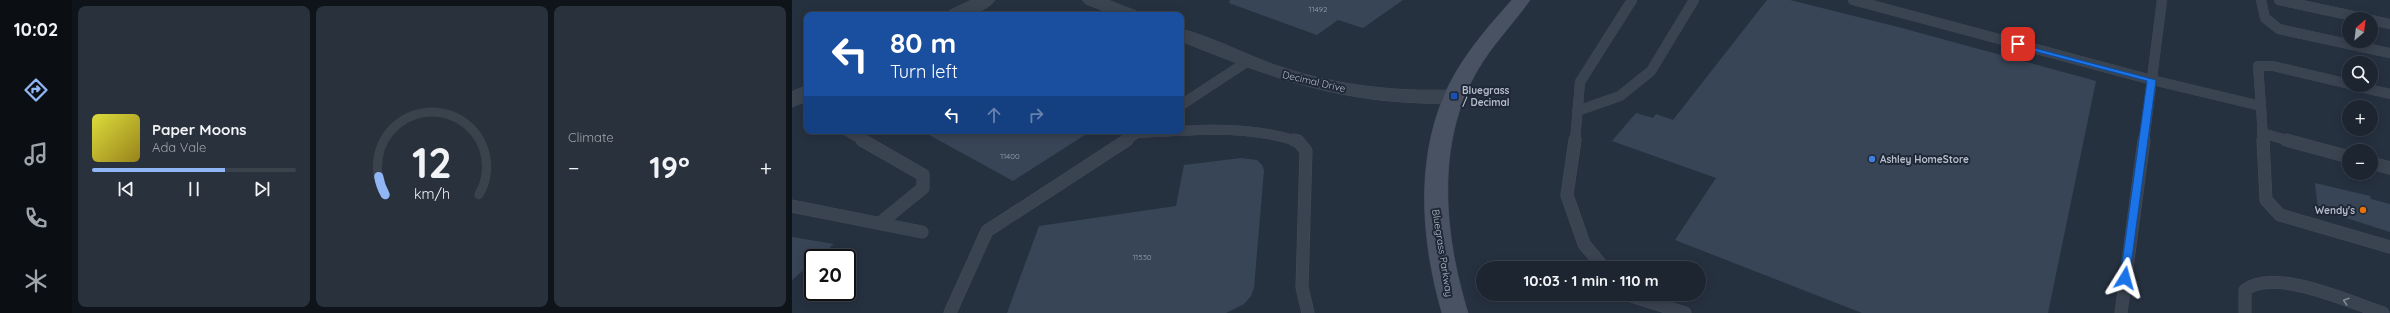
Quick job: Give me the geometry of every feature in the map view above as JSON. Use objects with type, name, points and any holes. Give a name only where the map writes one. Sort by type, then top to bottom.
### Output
[{"type":"street","points":[[961,12],[986,0]]},
{"type":"street","points":[[1092,0],[1117,12]]},
{"type":"street","name":"Bluegrass Parkway","points":[[1455,313],[1448,294],[1435,208],[1438,165],[1448,114],[1454,96],[1472,62],[1501,23],[1522,0]]},
{"type":"street","name":"Decimal Drive","points":[[1184,36],[1290,76],[1351,89],[1407,96],[1454,96]]},
{"type":"street","points":[[792,101],[804,94]]},
{"type":"lane","points":[[1598,261],[1584,244],[1567,195],[1574,151],[1580,82],[1632,0]]},
{"type":"lane","points":[[1578,111],[1620,96],[1651,71],[1694,0]]},
{"type":"lane","points":[[1852,0],[2152,80],[2261,106]]},
{"type":"lane","points":[[2121,313],[2162,0]]},
{"type":"lane","points":[[2261,0],[2262,15],[2267,23],[2279,29],[2390,53]]},
{"type":"lane","points":[[2279,0],[2342,14]]},
{"type":"lane","points":[[2378,21],[2390,24]]},
{"type":"lane","points":[[1184,103],[1248,61]]},
{"type":"lane","points":[[2342,83],[2273,66],[2258,66],[2266,200],[2280,215],[2390,247]]},
{"type":"lane","points":[[2378,91],[2390,94]]},
{"type":"lane","points":[[1184,131],[1221,128],[1282,136],[1298,140],[1306,151],[1302,287],[1308,313]]},
{"type":"lane","points":[[2262,133],[2342,155]]},
{"type":"lane","points":[[851,134],[923,175],[923,188],[880,223]]},
{"type":"lane","points":[[950,313],[987,231],[1000,220],[1135,134]]},
{"type":"lane","points":[[2378,165],[2390,168]]},
{"type":"lane","points":[[792,206],[922,232]]},
{"type":"lane","points":[[2245,313],[2245,290],[2253,283],[2271,281],[2287,282],[2383,313]]},
{"type":"lane","points":[[1647,301],[1685,313]]},
{"type":"building","points":[[1230,0],[1403,0],[1363,28],[1338,20],[1317,35],[1229,3]]},
{"type":"building","name":"Ashley HomeStore","points":[[1767,0],[1790,0],[1898,27],[2096,81],[2048,313],[1862,313],[1675,240],[1716,178],[1612,141],[1636,113],[1653,118],[1656,114],[1673,120]]},
{"type":"building","points":[[927,134],[1086,134],[1013,181]]},
{"type":"building","points":[[1241,158],[1257,160],[1262,165],[1264,170],[1254,288],[1251,296],[1244,304],[1226,313],[1007,313],[1039,226],[1176,206],[1184,165]]},
{"type":"building","name":"Wendy's","points":[[2315,183],[2370,196],[2371,199],[2390,204],[2390,232],[2318,209]]},
{"type":"building","points":[[792,237],[834,244],[828,249],[804,249],[804,270],[792,280]]},
{"type":"place","name":"Bluegrass / Decimal","points":[[1454,96]]},
{"type":"place","name":"Ashley HomeStore","points":[[1872,159]]},
{"type":"place","name":"Wendy's","points":[[2363,210]]},
{"type":"route","points":[[2018,44],[2152,80],[2125,278]]}]
